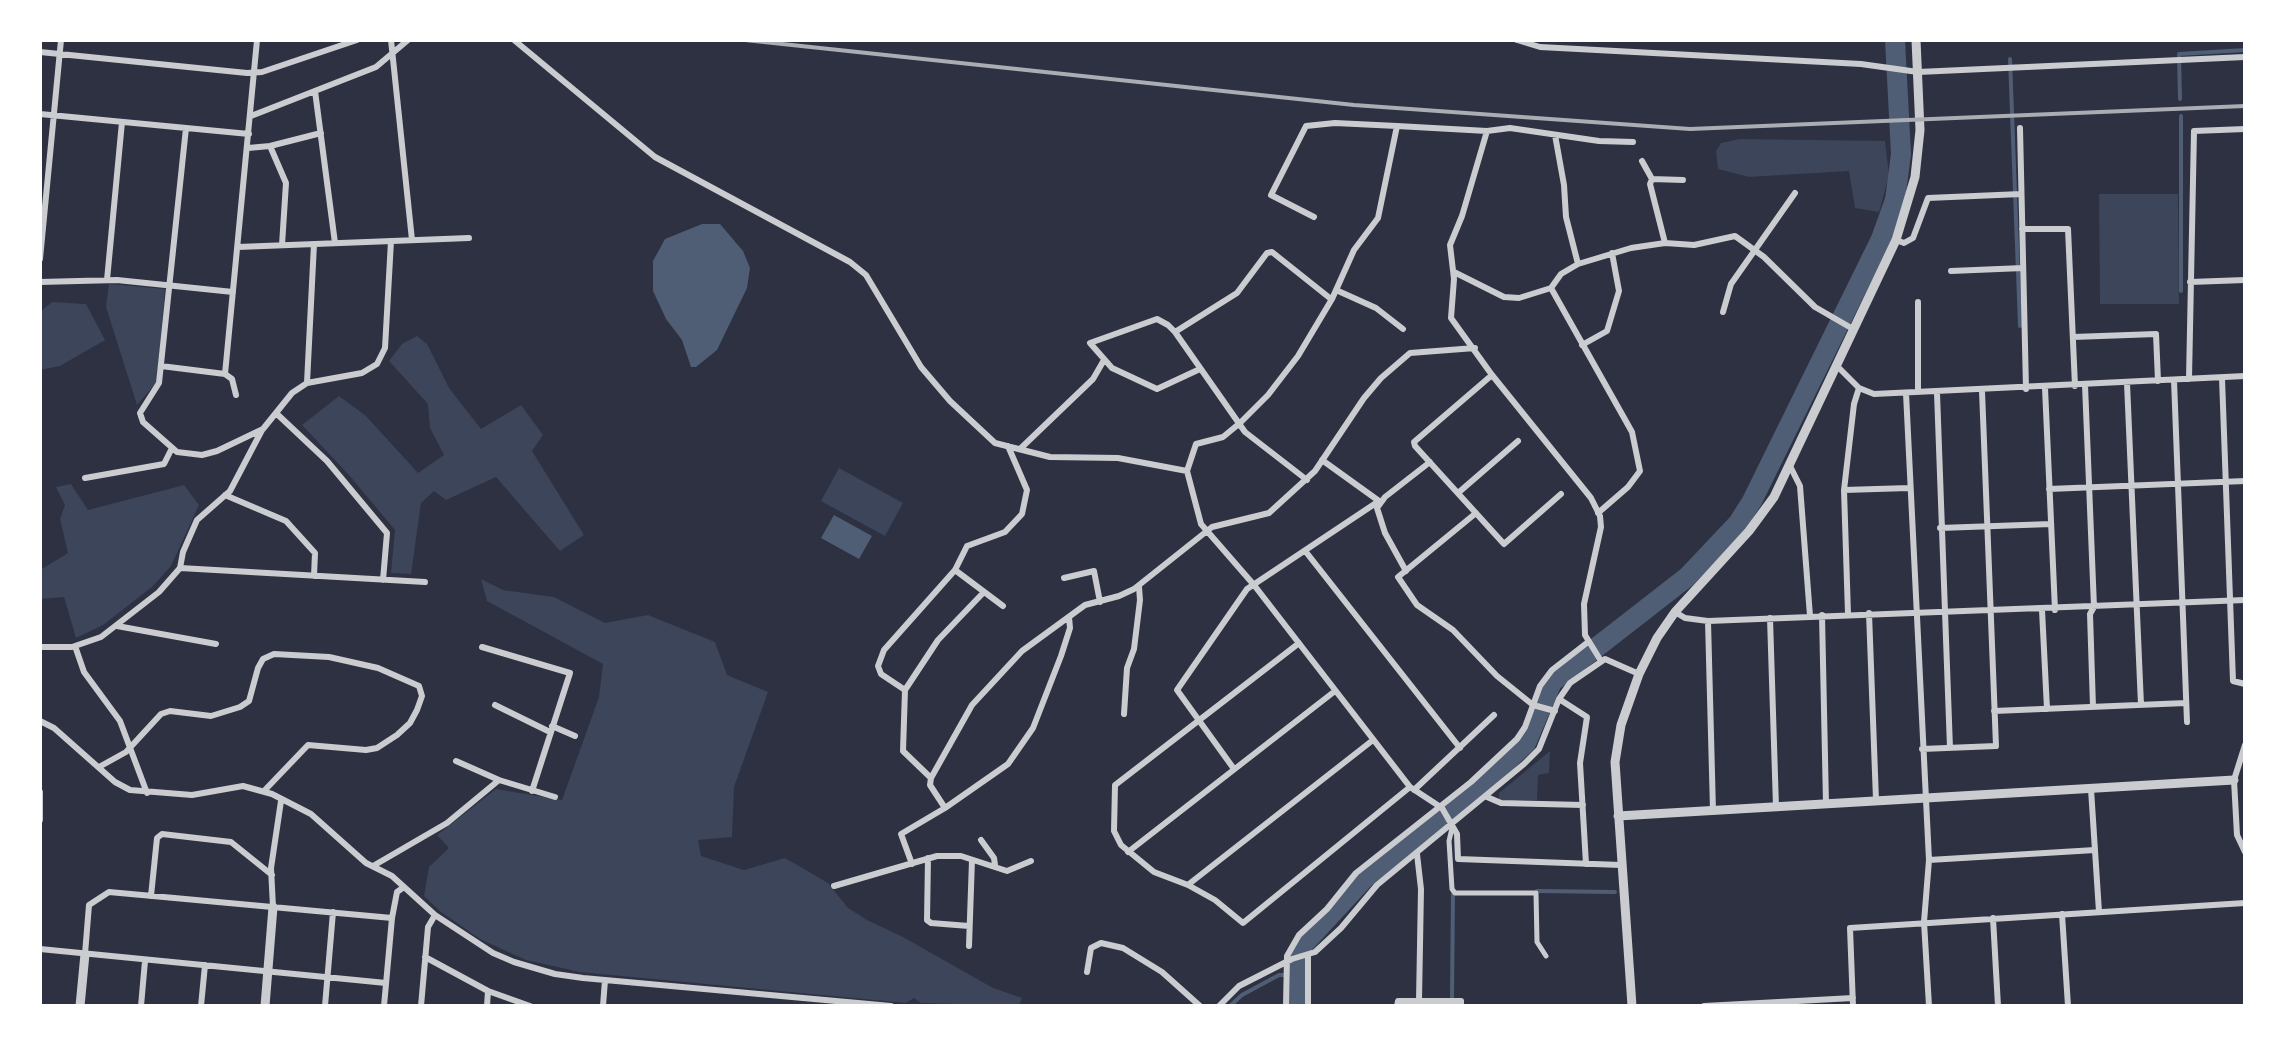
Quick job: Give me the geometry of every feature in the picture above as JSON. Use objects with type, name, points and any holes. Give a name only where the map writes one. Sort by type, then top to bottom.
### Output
[{"type":"street","points":[[40,259],[61,40]]},
{"type":"street","points":[[225,374],[257,40]]},
{"type":"street","points":[[40,52],[254,73],[357,40]]},
{"type":"street","points":[[391,40],[412,240]]},
{"type":"street","points":[[251,116],[376,67],[408,40]]},
{"type":"street","points":[[514,40],[656,157],[858,268],[921,367],[950,401],[995,442],[1050,457],[1118,458],[1187,471]]},
{"type":"street","points":[[1517,40],[1540,47],[1912,71],[2245,57]]},
{"type":"street","points":[[1632,1006],[1618,816],[1616,762],[1621,725],[1657,638],[1675,612],[1759,518],[1790,466],[1896,240],[1915,177],[1920,130],[1912,71],[1916,40]]},
{"type":"street","points":[[316,90],[335,243]]},
{"type":"street","points":[[40,114],[249,134]]},
{"type":"street","points":[[106,280],[122,122]]},
{"type":"street","points":[[1314,217],[1272,195],[1306,126],[1335,123],[1487,131],[1510,128],[1632,142]]},
{"type":"street","points":[[1396,126],[1378,218],[1354,250],[1332,299],[1298,356],[1240,423],[1223,437],[1196,444],[1187,471],[1198,518],[1412,788],[1440,807],[1453,826],[1458,858],[1621,865]]},
{"type":"street","points":[[186,128],[159,383],[140,413],[144,422],[172,448],[202,454],[263,429],[292,393],[307,383],[369,370],[382,354],[391,241]]},
{"type":"street","points":[[2020,128],[2026,389]]},
{"type":"street","points":[[2189,379],[2194,132],[2245,129]]},
{"type":"street","points":[[1487,131],[1450,246],[1454,272],[1450,312],[1492,375],[1598,513],[1601,527],[1584,604],[1589,643],[1600,659]]},
{"type":"street","points":[[248,148],[321,133]]},
{"type":"street","points":[[1555,134],[1566,218],[1578,264]]},
{"type":"street","points":[[270,146],[286,184],[282,246]]},
{"type":"street","points":[[1642,161],[1652,179],[1665,243]]},
{"type":"street","points":[[1652,179],[1683,180]]},
{"type":"street","points":[[1723,312],[1731,284],[1795,193]]},
{"type":"street","points":[[1896,240],[1904,243],[1914,238],[1928,198],[2021,194]]},
{"type":"street","points":[[2022,229],[2068,229],[2075,386]]},
{"type":"street","points":[[1454,272],[1504,297],[1519,298],[1551,288],[1561,274],[1578,264],[1612,253],[1665,243],[1694,245],[1735,236],[1815,307],[1853,329]]},
{"type":"street","points":[[238,247],[469,238]]},
{"type":"street","points":[[307,383],[314,244]]},
{"type":"street","points":[[1175,332],[1237,293],[1272,252],[1332,299]]},
{"type":"street","points":[[1582,345],[1607,331],[1619,291],[1612,253]]},
{"type":"street","points":[[1951,271],[2023,268]]},
{"type":"street","points":[[40,282],[106,280],[234,292]]},
{"type":"street","points":[[2190,282],[2245,280]]},
{"type":"street","points":[[1551,288],[1632,432],[1640,471],[1598,513]]},
{"type":"street","points":[[1336,290],[1376,308],[1403,329]]},
{"type":"street","points":[[1918,302],[1918,392]]},
{"type":"street","points":[[1200,369],[1158,390],[1112,368],[1090,342],[1157,319],[1175,332],[1245,432],[1307,480]]},
{"type":"street","points":[[2073,337],[2156,334],[2158,381]]},
{"type":"street","points":[[945,808],[930,784],[931,778],[972,705],[1022,652],[1085,605],[1119,596],[1138,586],[1212,527],[1270,513],[1307,480],[1380,378],[1410,353],[1475,348]]},
{"type":"street","points":[[1020,449],[1093,380],[1104,360]]},
{"type":"street","points":[[161,366],[225,374],[232,379],[236,395]]},
{"type":"street","points":[[1836,366],[1859,388],[1874,394],[2245,376]]},
{"type":"street","points":[[1492,375],[1414,442],[1504,544],[1561,494]]},
{"type":"street","points":[[2222,378],[2233,681],[2245,684]]},
{"type":"street","points":[[2174,380],[2188,722]]},
{"type":"street","points":[[2127,383],[2141,705]]},
{"type":"street","points":[[2085,386],[2094,607],[2090,614],[2093,707]]},
{"type":"street","points":[[1848,614],[1844,490],[1859,388]]},
{"type":"street","points":[[2045,388],[2055,610]]},
{"type":"street","points":[[1922,748],[1996,746],[1982,391]]},
{"type":"street","points":[[1906,393],[1928,860],[1924,922],[1929,1006]]},
{"type":"street","points":[[1937,393],[1950,748]]},
{"type":"street","points":[[278,414],[327,461],[387,533],[382,580]]},
{"type":"street","points":[[40,647],[76,646],[102,636],[159,592],[180,568],[198,520],[225,495],[254,451],[263,429]]},
{"type":"street","points":[[1458,493],[1518,441]]},
{"type":"street","points":[[905,690],[881,674],[878,666],[884,650],[955,570],[967,546],[1005,532],[1022,514],[1027,490],[1008,446]]},
{"type":"street","points":[[85,478],[164,464],[172,448]]},
{"type":"street","points":[[1322,460],[1379,502]]},
{"type":"street","points":[[1234,770],[1177,690],[1254,584],[1379,502],[1430,462]]},
{"type":"street","points":[[1790,466],[1800,486],[1810,616]]},
{"type":"street","points":[[2049,489],[2245,481]]},
{"type":"street","points":[[1844,490],[1910,488]]},
{"type":"street","points":[[225,495],[286,520],[315,553],[314,576]]},
{"type":"street","points":[[1379,502],[1376,515],[1406,571]]},
{"type":"street","points":[[1476,513],[1398,577],[1417,605],[1453,630],[1497,676],[1533,704],[1555,711]]},
{"type":"street","points":[[1940,528],[2051,524]]},
{"type":"street","points":[[1306,552],[1460,748]]},
{"type":"street","points":[[180,568],[425,582]]},
{"type":"street","points":[[955,570],[1003,606]]},
{"type":"street","points":[[1064,578],[1094,571],[1100,602]]},
{"type":"street","points":[[1124,714],[1127,668],[1134,649],[1140,600],[1138,586]]},
{"type":"street","points":[[931,778],[903,751],[905,690],[938,640],[983,593]]},
{"type":"street","points":[[1675,612],[1685,618],[1708,620],[2245,600]]},
{"type":"street","points":[[2042,610],[2047,709]]},
{"type":"street","points":[[1870,613],[1876,800]]},
{"type":"street","points":[[1822,615],[1826,804]]},
{"type":"street","points":[[912,864],[901,834],[1008,764],[1034,728],[1070,628],[1069,616]]},
{"type":"street","points":[[1770,618],[1776,807]]},
{"type":"street","points":[[1708,620],[1714,812]]},
{"type":"street","points":[[117,626],[216,644]]},
{"type":"street","points":[[1298,643],[1115,785],[1114,832],[1128,852],[1154,872],[1188,884],[1215,900],[1243,924],[1412,788],[1494,715]]},
{"type":"street","points":[[1286,1006],[1286,962],[1299,935],[1327,909],[1356,872],[1440,807],[1517,739],[1526,727],[1540,686],[1552,670],[1589,643]]},
{"type":"street","points":[[76,646],[84,672],[115,711],[147,792]]},
{"type":"street","points":[[482,647],[570,672],[532,791]]},
{"type":"street","points":[[99,767],[131,747],[161,714],[170,711],[211,716],[240,707],[249,700],[258,668],[274,654],[329,657],[378,668],[419,686],[422,696],[417,710],[397,735],[366,750],[308,744],[264,791]]},
{"type":"street","points":[[1219,1006],[1240,986],[1286,962],[1308,956],[1341,928],[1377,885],[1487,797],[1538,749],[1570,683],[1600,659],[1639,674]]},
{"type":"street","points":[[1128,852],[1335,691]]},
{"type":"street","points":[[1559,699],[1587,717],[1580,763],[1586,864]]},
{"type":"street","points":[[1994,711],[2186,703]]},
{"type":"street","points":[[495,705],[575,736]]},
{"type":"street","points":[[40,721],[130,790],[192,796],[243,786],[264,791],[311,814],[372,866],[392,876],[435,915],[493,953],[514,962],[555,974],[605,980],[892,1006]]},
{"type":"street","points":[[1188,884],[1372,740]]},
{"type":"street","points":[[2245,745],[2234,780],[2237,834],[2245,852]]},
{"type":"street","points":[[456,761],[499,780],[555,797]]},
{"type":"street","points":[[372,866],[447,823],[499,780]]},
{"type":"street","points":[[1618,816],[2234,780]]},
{"type":"street","points":[[2091,789],[2099,912]]},
{"type":"street","points":[[40,792],[40,820]]},
{"type":"street","points":[[1487,797],[1501,803],[1583,805]]},
{"type":"street","points":[[265,1006],[272,875],[281,800]]},
{"type":"street","points":[[1453,826],[1449,842],[1454,891],[1536,893],[1537,942],[1546,956]]},
{"type":"street","points":[[151,896],[158,838],[162,834],[232,842],[272,875]]},
{"type":"street","points":[[981,840],[994,858],[994,865]]},
{"type":"street","points":[[1928,860],[2095,850]]},
{"type":"street","points":[[1417,854],[1422,889],[1419,1001]]},
{"type":"street","points":[[834,886],[946,855],[1014,870],[1031,860]]},
{"type":"street","points":[[928,858],[928,920],[969,926]]},
{"type":"street","points":[[968,946],[972,860]]},
{"type":"street","points":[[384,1006],[392,918],[397,892],[405,887]]},
{"type":"street","points":[[80,1006],[89,905],[109,892],[392,918]]},
{"type":"street","points":[[1704,1006],[1853,1002],[1850,928],[2245,903]]},
{"type":"street","points":[[325,1006],[333,912]]},
{"type":"street","points":[[2062,914],[2068,1006]]},
{"type":"street","points":[[421,1006],[428,927],[435,915]]},
{"type":"street","points":[[1993,918],[1998,1006]]},
{"type":"street","points":[[1086,972],[1091,948],[1101,943],[1123,948],[1162,972],[1200,1006]]},
{"type":"street","points":[[40,949],[386,982]]},
{"type":"street","points":[[1308,956],[1308,1006]]},
{"type":"street","points":[[425,957],[488,991],[530,1006]]},
{"type":"street","points":[[141,1006],[145,961]]},
{"type":"street","points":[[201,1006],[204,965]]},
{"type":"street","points":[[603,1006],[605,980]]},
{"type":"street","points":[[487,1006],[488,991]]},
{"type":"street","points":[[753,1006],[754,994]]},
{"type":"street","points":[[1398,1006],[1398,1001],[1462,1002],[1462,1006]]},
{"type":"shaded area","points":[[1740,139],[1885,141],[1889,175],[1879,212],[1855,208],[1849,171],[1749,177],[1718,169],[1716,151],[1721,143]]},
{"type":"shaded area","points":[[2099,194],[2178,194],[2179,304],[2100,304]]},
{"type":"shaded area","points":[[702,224],[720,224],[743,251],[750,268],[747,288],[717,350],[691,367],[682,340],[666,319],[653,291],[653,261],[665,239]]},
{"type":"shaded area","points":[[109,284],[165,289],[157,382],[137,405],[106,307]]},
{"type":"shaded area","points":[[52,302],[86,304],[105,340],[60,366],[40,370],[40,312]]},
{"type":"shaded area","points":[[417,336],[427,344],[449,388],[481,429],[521,405],[543,435],[532,451],[584,535],[560,551],[496,477],[446,500],[434,491],[421,503],[411,574],[391,573],[395,530],[302,425],[339,396],[366,416],[418,473],[444,455],[430,428],[428,404],[389,361],[402,344]]},
{"type":"shaded area","points":[[839,468],[903,503],[885,536],[821,501]]},
{"type":"shaded area","points":[[71,484],[88,510],[184,485],[199,505],[171,566],[152,587],[103,625],[76,638],[64,597],[40,599],[40,570],[68,553],[60,519],[65,505],[56,487]]},
{"type":"shaded area","points":[[834,515],[872,536],[859,559],[821,538]]},
{"type":"shaded area","points":[[481,579],[503,590],[554,597],[605,623],[648,615],[715,642],[727,675],[768,692],[734,787],[732,837],[698,840],[701,856],[744,870],[785,858],[828,883],[848,908],[993,988],[1022,998],[1019,1006],[921,1003],[914,998],[906,1003],[580,972],[526,960],[480,939],[441,912],[424,896],[429,867],[449,848],[437,835],[496,789],[562,800],[599,697],[603,664],[487,601]]},
{"type":"shaded area","points":[[1550,751],[1549,773],[1538,775],[1537,800],[1499,800],[1499,793]]},
{"type":"waterway","points":[[1296,1006],[1296,975],[1302,946],[1364,879],[1476,791],[1526,743],[1552,682],[1687,577],[1738,523],[1752,501],[1881,239],[1895,200],[1901,154],[1895,40]]},
{"type":"waterway","points":[[2180,99],[2179,54],[2245,50]]},
{"type":"waterway","points":[[2010,59],[2020,326]]},
{"type":"waterway","points":[[2181,116],[2181,291]]},
{"type":"waterway","points":[[1537,891],[1615,892]]},
{"type":"waterway","points":[[1452,997],[1453,892]]},
{"type":"waterway","points":[[1230,1006],[1279,975],[1296,975]]},
{"type":"railway","points":[[745,40],[1354,105],[1690,129],[2245,106]]}]
